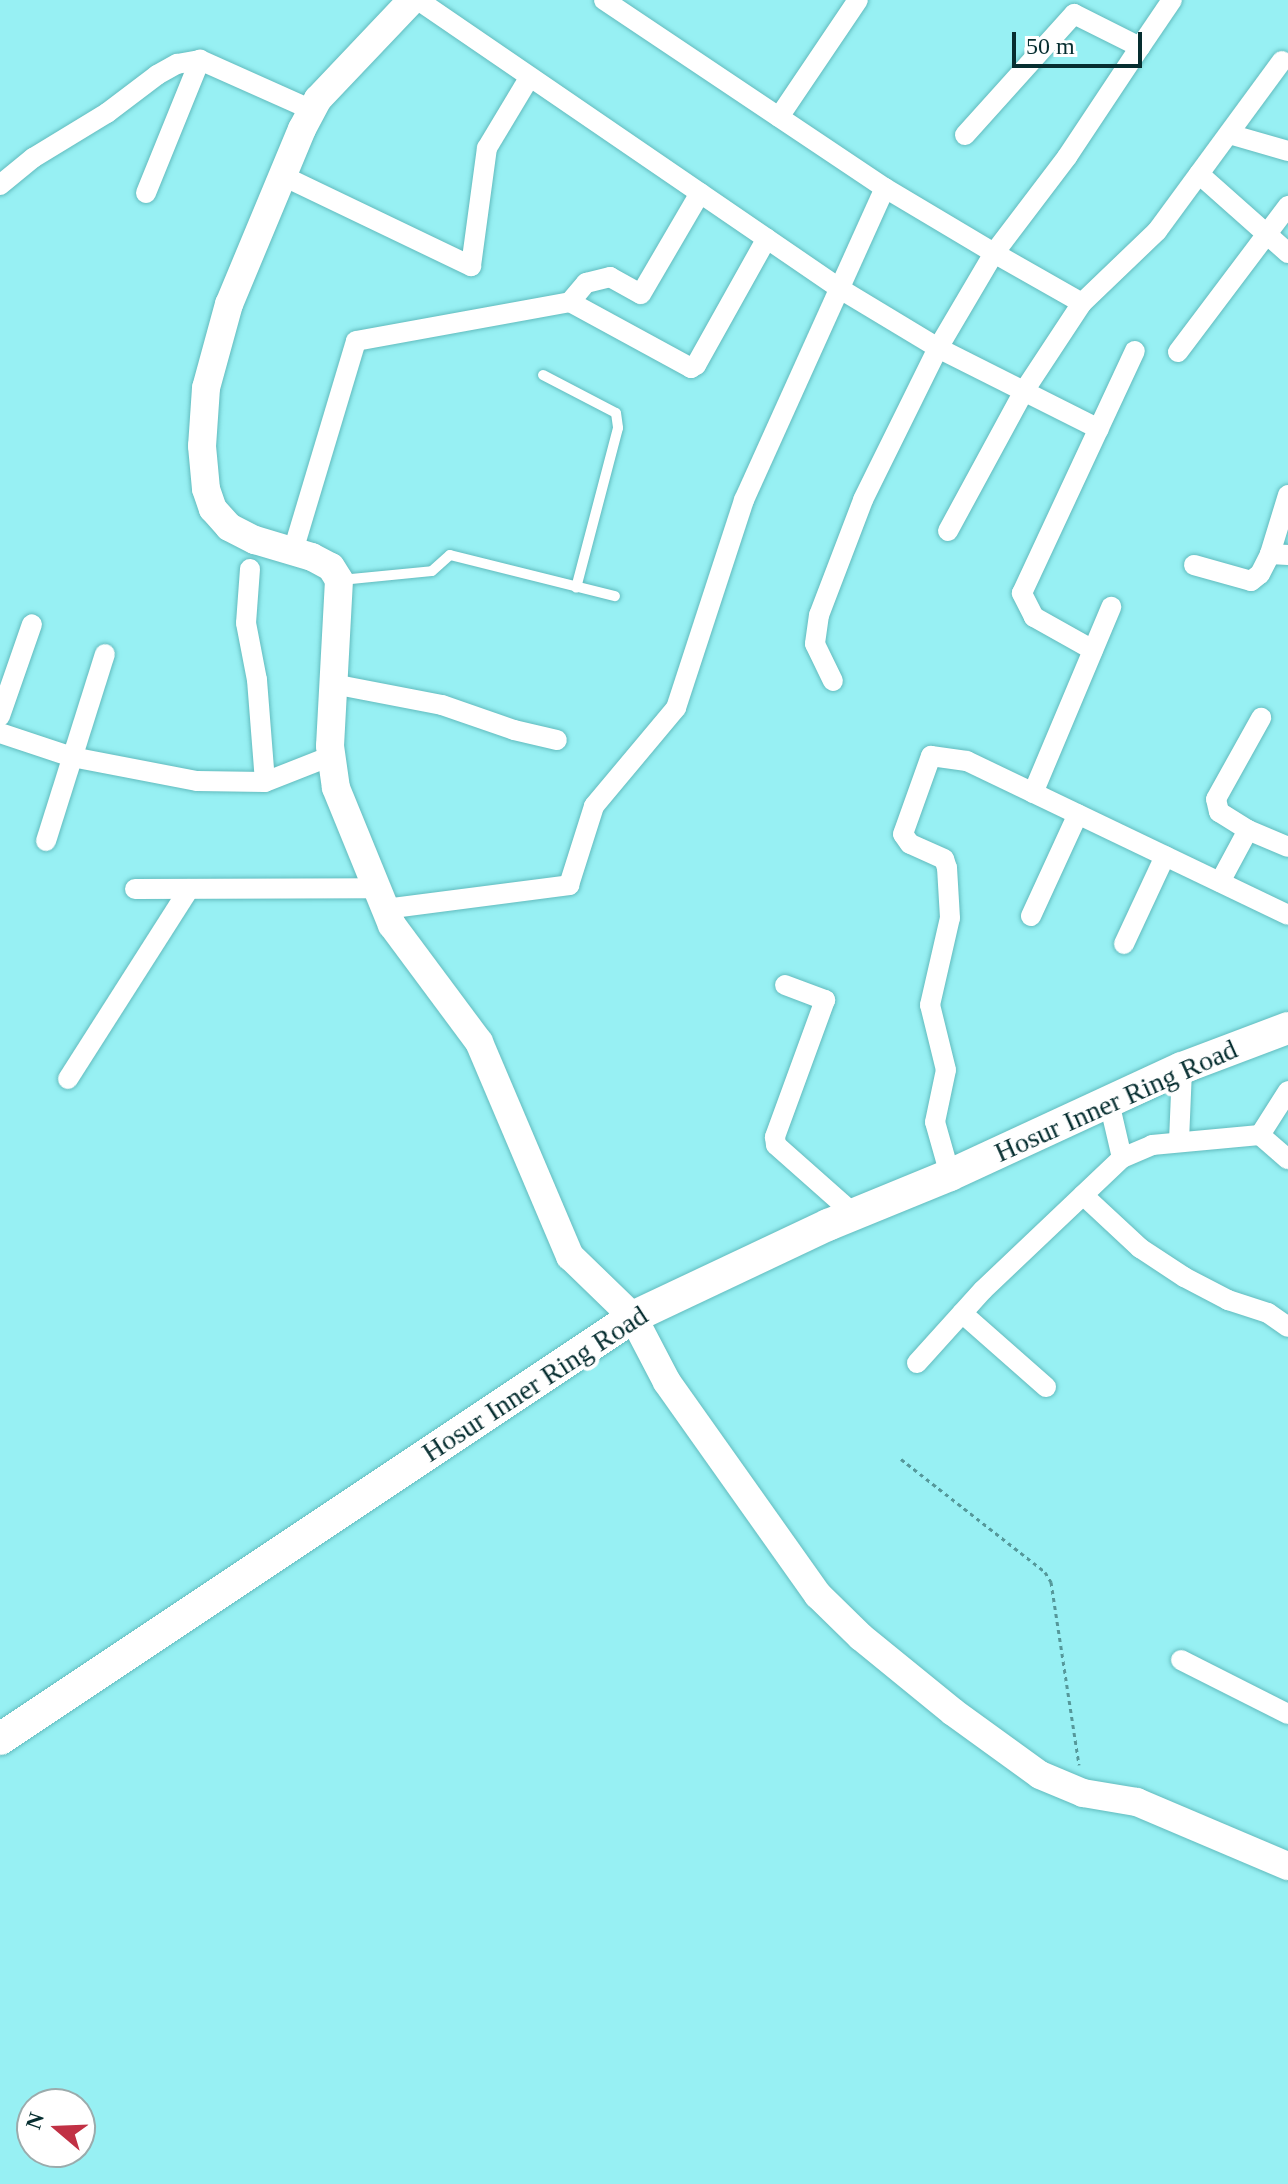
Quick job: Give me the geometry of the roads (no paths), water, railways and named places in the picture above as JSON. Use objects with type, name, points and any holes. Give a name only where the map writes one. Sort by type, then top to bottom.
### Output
[{"type":"main road","name":"Hosur Inner Ring Road","points":[[0,1739],[633,1317],[854,1214],[950,1175],[1182,1068],[1288,1028]]},
{"type":"street","points":[[1099,429],[938,348],[842,290],[415,0],[312,110],[281,175],[229,304],[206,388],[202,446],[206,489],[213,509],[229,527],[255,540],[331,567],[339,580],[331,756],[336,788],[392,925],[479,1042],[570,1256],[633,1317],[667,1382],[818,1595],[861,1637],[1000,1748],[1040,1775],[1083,1793],[1137,1802],[1287,1863]]},
{"type":"street","points":[[604,0],[885,188],[1082,303]]},
{"type":"street","points":[[779,117],[858,0]]},
{"type":"street","points":[[833,681],[815,644],[819,615],[863,500],[938,348],[994,253],[1067,157],[1172,0]]},
{"type":"street","points":[[965,135],[1074,14],[1140,47]]},
{"type":"street","points":[[0,185],[33,158],[107,113],[157,75],[177,64],[200,60],[312,110]]},
{"type":"street","points":[[146,193],[200,60]]},
{"type":"street","points":[[948,531],[1024,391],[1082,303],[1157,231],[1282,61]]},
{"type":"street","points":[[281,175],[471,266],[487,148],[529,78]]},
{"type":"street","points":[[1229,134],[1288,151]]},
{"type":"street","points":[[1199,174],[1288,253]]},
{"type":"street","points":[[135,889],[381,899],[569,885],[594,806],[676,708],[744,500],[842,290],[885,188]]},
{"type":"street","points":[[570,302],[586,283],[610,277],[641,294],[700,193]]},
{"type":"street","points":[[1178,352],[1288,206]]},
{"type":"street","points":[[293,551],[356,341],[570,302],[691,368],[696,365],[767,238]]},
{"type":"street","points":[[1093,650],[1034,617],[1022,593],[1135,351]]},
{"type":"street","points":[[1194,565],[1251,581],[1279,554],[1288,495]]},
{"type":"street","points":[[250,569],[246,623],[257,680],[265,782]]},
{"type":"street","points":[[1033,793],[1111,607]]},
{"type":"street","points":[[0,716],[32,624]]},
{"type":"street","points":[[46,841],[105,654]]},
{"type":"street","points":[[333,684],[442,705],[514,730],[557,740]]},
{"type":"street","points":[[1261,718],[1216,799],[1219,812],[1248,830],[1288,847]]},
{"type":"street","points":[[0,733],[72,757],[197,781],[265,782],[331,756]]},
{"type":"street","points":[[950,1175],[935,1122],[946,1070],[930,1005],[950,918],[947,868],[944,859],[910,844],[903,834],[931,756],[967,761],[1288,915]]},
{"type":"street","points":[[1031,916],[1078,814]]},
{"type":"street","points":[[1220,882],[1248,830]]},
{"type":"street","points":[[1124,944],[1165,856]]},
{"type":"street","points":[[68,1079],[189,889]]},
{"type":"street","points":[[785,985],[822,996],[825,1000],[775,1137],[776,1145],[854,1214]]},
{"type":"street","points":[[1179,1141],[1182,1068]]},
{"type":"street","points":[[1260,1135],[1288,1091]]},
{"type":"street","points":[[1109,1102],[1122,1158]]},
{"type":"street","points":[[917,1363],[962,1313],[1122,1158],[1152,1145],[1260,1135],[1288,1159]]},
{"type":"street","points":[[1083,1195],[1140,1248],[1162,1263],[1228,1300],[1276,1317],[1288,1327]]},
{"type":"street","points":[[962,1313],[1046,1387]]},
{"type":"street","points":[[1181,1660],[1288,1714]]},
{"type":"lane","points":[[543,375],[616,413],[618,428],[576,588]]},
{"type":"lane","points":[[339,580],[432,571],[450,555],[615,596]]}]
